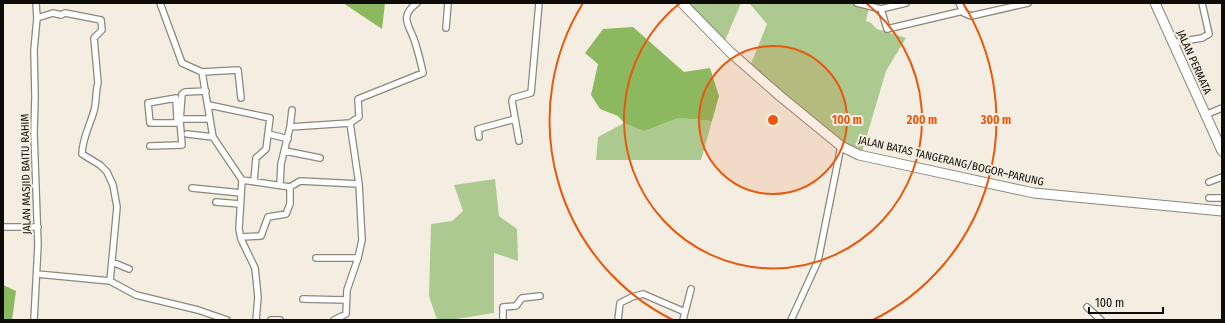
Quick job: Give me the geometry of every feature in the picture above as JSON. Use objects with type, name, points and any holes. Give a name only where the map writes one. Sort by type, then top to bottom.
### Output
[{"type":"main road","name":"JALAN BATAS TANGERANG/BOGOR–PARUNG","points":[[682,3],[730,52],[780,96],[841,146],[859,155],[1034,193],[1222,211]]},
{"type":"main road","name":"JALAN PERMATA","points":[[1155,3],[1222,151]]},
{"type":"street","name":"JALAN MASJID BAITU RAHIM","points":[[34,320],[38,227],[34,188],[34,50],[37,18],[36,3]]},
{"type":"street","points":[[160,3],[182,63],[202,72],[238,70],[241,98]]},
{"type":"street","points":[[290,127],[350,123],[359,116],[358,99],[422,73],[415,40],[407,24],[410,10],[417,3]]},
{"type":"street","points":[[446,28],[448,3]]},
{"type":"street","points":[[519,141],[512,99],[531,93],[538,3]]},
{"type":"street","points":[[857,3],[879,7],[906,3]]},
{"type":"street","points":[[960,3],[966,15],[971,16],[1028,3]]},
{"type":"street","points":[[1172,43],[1202,38],[1209,34],[1202,3]]},
{"type":"street","points":[[879,7],[887,29],[963,11]]},
{"type":"street","points":[[37,18],[53,13],[65,13],[100,19],[102,23],[102,30],[94,38],[98,83],[96,88],[94,113],[87,129],[82,154],[103,168],[113,185],[117,207],[110,281]]},
{"type":"street","points":[[202,72],[213,137],[242,180],[239,229],[255,268],[258,303],[256,320]]},
{"type":"street","points":[[150,146],[181,146],[183,93],[206,91]]},
{"type":"street","points":[[182,120],[176,123],[150,123],[148,103],[176,98],[177,119],[210,119]]},
{"type":"street","points":[[208,105],[269,117],[271,120],[266,149],[256,158],[254,181]]},
{"type":"street","points":[[1205,115],[1222,108]]},
{"type":"street","points":[[280,185],[292,110]]},
{"type":"street","points":[[479,137],[478,129],[515,119]]},
{"type":"street","points":[[334,320],[346,314],[346,300],[349,281],[358,258],[362,233],[359,184],[350,123]]},
{"type":"street","points":[[187,134],[213,137]]},
{"type":"street","points":[[269,134],[288,139]]},
{"type":"street","points":[[791,320],[818,261],[841,146]]},
{"type":"street","points":[[285,151],[320,158]]},
{"type":"street","points":[[1209,182],[1222,177]]},
{"type":"street","points":[[242,180],[290,187]]},
{"type":"street","points":[[241,237],[261,236],[268,217],[286,214],[290,204],[290,187],[295,182],[359,184]]},
{"type":"street","points":[[192,188],[241,193]]},
{"type":"street","points":[[1209,198],[1222,198]]},
{"type":"street","points":[[216,202],[240,204]]},
{"type":"street","points":[[3,227],[38,227]]},
{"type":"street","points":[[316,258],[358,258]]},
{"type":"street","points":[[112,262],[129,269]]},
{"type":"street","points":[[37,274],[110,281],[136,295],[198,310],[227,320]]},
{"type":"street","points":[[683,320],[691,289]]},
{"type":"street","points":[[618,320],[620,303],[640,294],[645,294],[685,312]]},
{"type":"street","points":[[503,320],[503,307],[516,306],[522,298],[540,296]]},
{"type":"street","points":[[303,299],[346,300]]},
{"type":"street","points":[[1087,307],[1101,320]]},
{"type":"street","points":[[272,320],[280,320]]},
{"type":"green space","points":[[343,3],[385,3],[382,29]]},
{"type":"green space","points":[[681,3],[741,3],[724,43]]},
{"type":"green space","points":[[749,3],[855,3],[869,7],[866,21],[871,23],[877,29],[906,38],[886,71],[860,159],[748,71],[767,24]]},
{"type":"green space","points":[[633,27],[684,72],[710,68],[719,96],[712,121],[679,118],[644,131],[624,123],[618,116],[600,109],[591,95],[598,64],[585,53],[603,29]]},
{"type":"green space","points":[[679,118],[712,121],[701,160],[596,160],[598,137],[624,123],[644,131]]},
{"type":"green space","points":[[495,179],[499,216],[517,229],[518,261],[494,253],[494,313],[450,320],[437,320],[429,296],[431,224],[452,221],[463,211],[454,185]]},
{"type":"green space","points":[[3,285],[16,291],[12,320],[3,320]]}]
